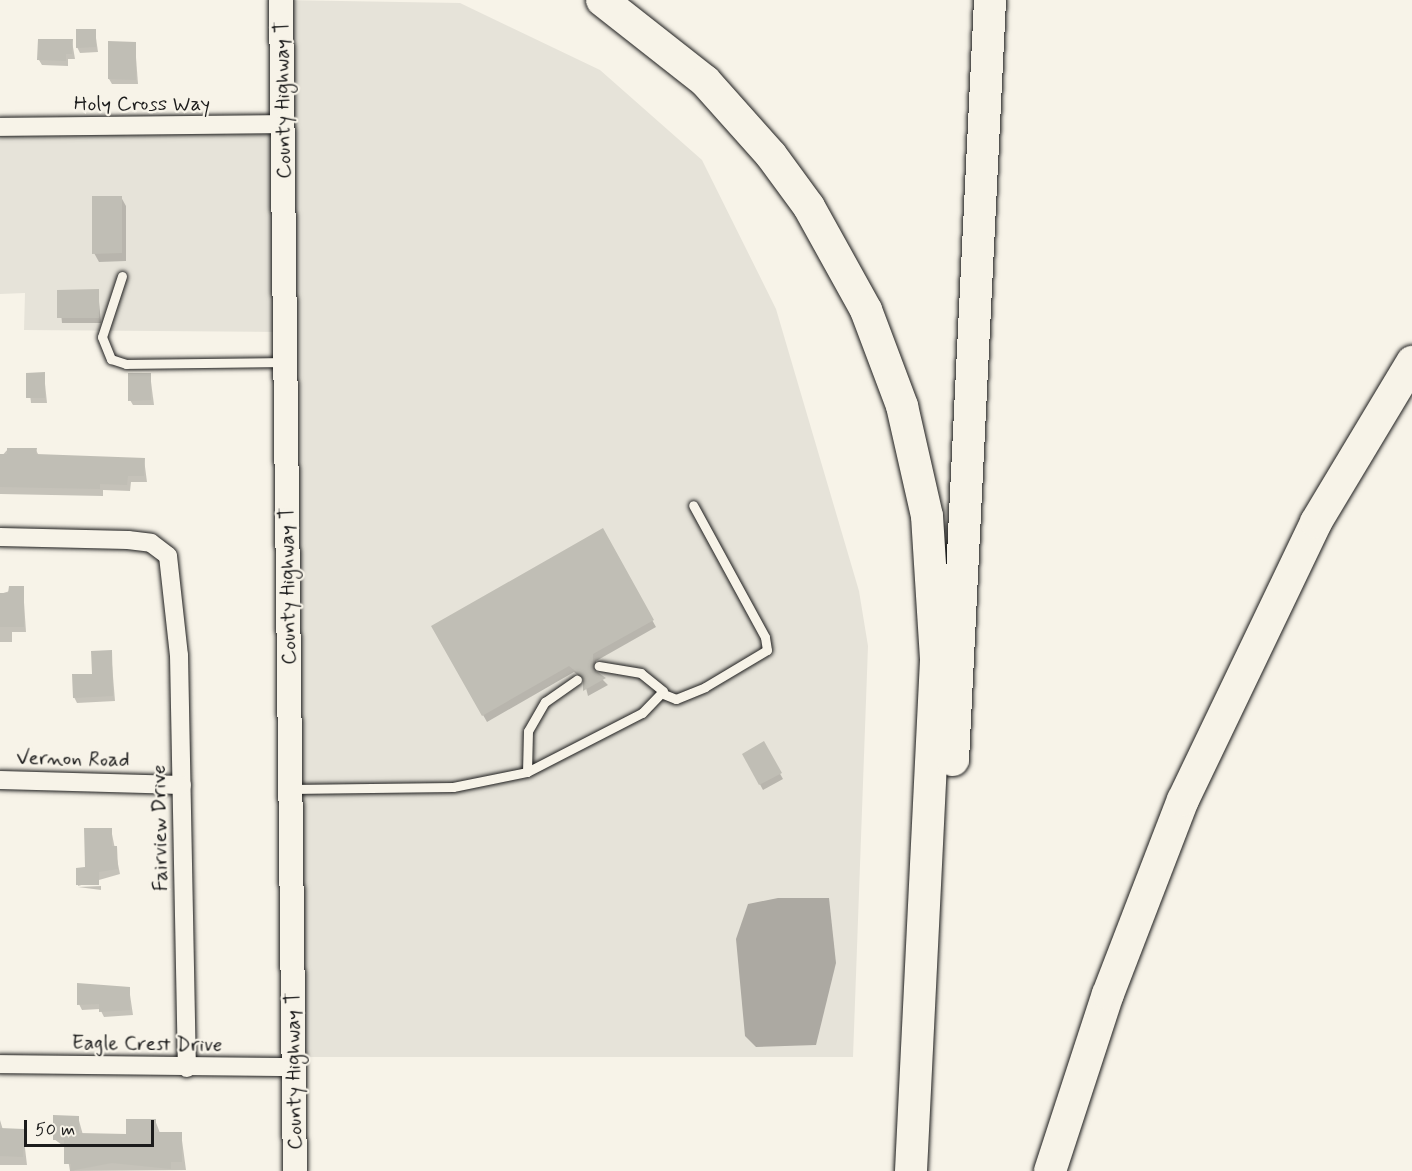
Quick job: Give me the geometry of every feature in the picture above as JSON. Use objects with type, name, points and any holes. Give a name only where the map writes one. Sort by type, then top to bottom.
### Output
[{"type":"highway","points":[[602,0],[705,81],[771,155],[808,207],[866,310],[902,406],[927,516],[936,660],[911,1171]]},
{"type":"highway","points":[[916,1171],[951,802],[990,0]]},
{"type":"highway","points":[[1050,1171],[1108,993],[1198,768],[1316,522],[1412,362]]},
{"type":"main road","name":"County Highway T","points":[[281,0],[295,1171]]},
{"type":"street","name":"Holy Cross Way","points":[[0,127],[283,124]]},
{"type":"street","name":"Fairview Drive","points":[[0,537],[152,543],[168,556],[174,586],[182,785],[187,1068]]},
{"type":"street","name":"Vernon Road","points":[[0,780],[182,785]]},
{"type":"street","name":"Eagle Crest Drive","points":[[0,1064],[187,1068],[294,1067]]},
{"type":"lane","points":[[122,276],[102,337],[111,359],[126,364],[286,362]]},
{"type":"lane","points":[[599,666],[641,673],[661,693],[676,699],[695,691],[767,650],[765,637],[693,505]]},
{"type":"lane","points":[[527,772],[528,731],[545,702],[577,680]]},
{"type":"lane","points":[[291,789],[453,787],[527,772],[642,713],[661,693]]},
{"type":"shaded area","points":[[281,0],[460,3],[600,70],[702,160],[776,309],[859,591],[868,646],[853,1057],[294,1057],[285,332],[24,330],[25,293],[0,294],[0,127],[283,124]]},
{"type":"shaded area","points":[[778,898],[829,898],[836,963],[816,1045],[756,1047],[745,1036],[736,939],[748,904]]},
{"type":"building","points":[[76,29],[96,29],[96,47],[76,48]]},
{"type":"building","points":[[38,39],[73,39],[72,54],[66,54],[66,61],[37,60]]},
{"type":"building","points":[[108,41],[136,42],[136,80],[108,79]]},
{"type":"building","points":[[92,196],[122,196],[122,253],[92,254]]},
{"type":"building","points":[[99,289],[99,318],[57,318],[57,290]]},
{"type":"building","points":[[45,372],[45,398],[26,398],[26,373]]},
{"type":"building","points":[[128,373],[151,373],[151,400],[128,401]]},
{"type":"building","points":[[7,448],[37,448],[36,454],[145,458],[144,476],[128,476],[127,485],[100,484],[100,489],[0,487],[0,454],[7,454]]},
{"type":"building","points":[[603,528],[654,620],[593,654],[593,669],[606,678],[583,691],[583,677],[569,666],[482,716],[431,626]]},
{"type":"building","points":[[9,586],[24,586],[24,627],[0,627],[0,593],[8,593]]},
{"type":"building","points":[[112,650],[113,696],[73,698],[72,674],[92,674],[91,651]]},
{"type":"building","points":[[764,741],[782,773],[759,785],[742,754]]},
{"type":"building","points":[[84,828],[112,828],[112,846],[117,846],[118,869],[99,872],[99,885],[76,885],[76,868],[85,867]]},
{"type":"building","points":[[77,983],[130,987],[130,1010],[99,1012],[99,1004],[77,1005]]},
{"type":"building","points":[[53,1115],[79,1116],[79,1133],[126,1134],[126,1119],[156,1119],[156,1132],[182,1132],[182,1162],[171,1162],[171,1169],[112,1163],[70,1171],[71,1164],[64,1164],[64,1140],[53,1140]]},
{"type":"building","points":[[0,1128],[24,1129],[23,1157],[0,1156]]}]
